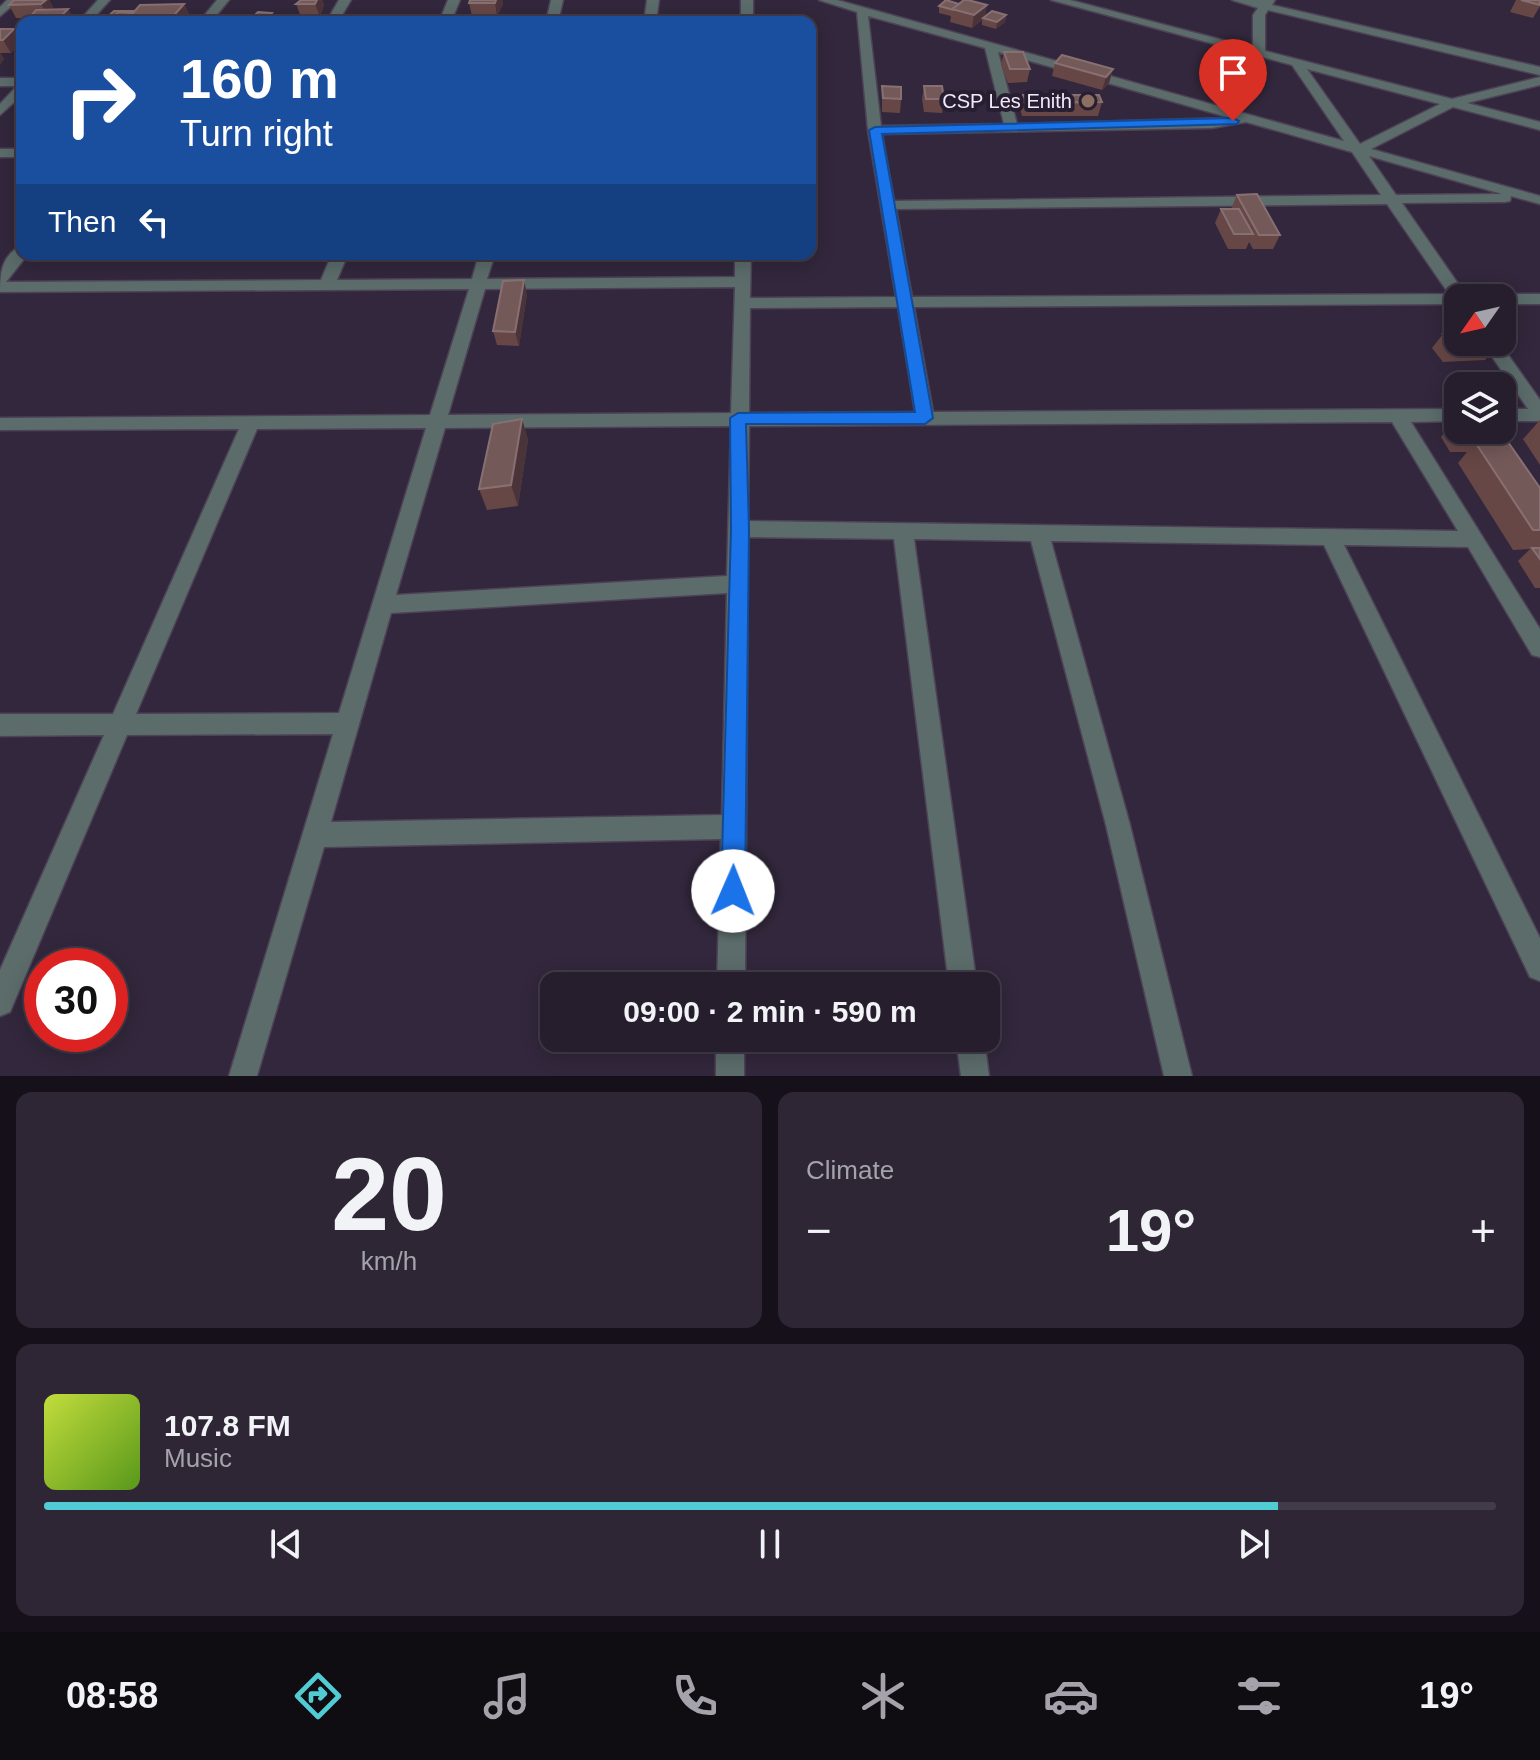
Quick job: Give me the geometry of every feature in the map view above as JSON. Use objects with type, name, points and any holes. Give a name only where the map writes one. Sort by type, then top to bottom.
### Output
[{"type":"street","points":[[0,13],[13,0]]},
{"type":"street","points":[[89,16],[104,0]]},
{"type":"street","points":[[210,16],[223,0]]},
{"type":"street","points":[[825,0],[1534,199]]},
{"type":"street","points":[[1057,0],[1540,126]]},
{"type":"street","points":[[1238,0],[1267,3],[1540,71]]},
{"type":"street","points":[[1259,53],[1259,15],[1267,3]]},
{"type":"street","points":[[862,10],[875,130],[925,418]]},
{"type":"street","points":[[990,46],[1012,128]]},
{"type":"street","points":[[1297,63],[1449,284]]},
{"type":"street","points":[[1358,150],[1452,103],[1540,81]]},
{"type":"street","points":[[0,111],[16,92]]},
{"type":"street","points":[[875,130],[1212,124],[1253,119]]},
{"type":"street","points":[[888,205],[1534,199]]},
{"type":"street","points":[[0,279],[16,259]]},
{"type":"street","points":[[327,285],[337,260]]},
{"type":"street","points":[[243,1076],[485,260]]},
{"type":"street","points":[[731,972],[743,260]]},
{"type":"street","points":[[0,287],[742,282]]},
{"type":"street","points":[[741,303],[1444,299]]},
{"type":"street","points":[[1516,299],[1540,299]]},
{"type":"street","points":[[1500,356],[1540,414]]},
{"type":"street","points":[[1516,415],[1540,414]]},
{"type":"street","points":[[0,424],[1444,415]]},
{"type":"street","points":[[1398,416],[1540,648]]},
{"type":"street","points":[[0,1002],[251,422]]},
{"type":"street","points":[[740,529],[1474,539]]},
{"type":"street","points":[[903,531],[961,972]]},
{"type":"street","points":[[1039,533],[1118,825],[1178,1076]]},
{"type":"street","points":[[1330,537],[1540,967]]},
{"type":"street","points":[[382,605],[739,584]]},
{"type":"street","points":[[0,725],[347,723]]},
{"type":"street","points":[[314,835],[734,827]]},
{"type":"street","points":[[730,1052],[730,1076]]},
{"type":"street","points":[[972,1052],[975,1076]]},
{"type":"building","points":[[14,0],[46,0],[41,4],[9,5]]},
{"type":"building","points":[[301,0],[317,0],[315,4],[296,4]]},
{"type":"building","points":[[470,0],[496,0],[495,3],[469,3]]},
{"type":"building","points":[[946,0],[959,4],[954,10],[939,6]]},
{"type":"building","points":[[964,0],[987,5],[974,15],[952,9]]},
{"type":"building","points":[[1521,0],[1540,0],[1540,5]]},
{"type":"building","points":[[184,4],[173,16],[130,16],[140,5]]},
{"type":"building","points":[[68,9],[61,16],[31,16],[36,10]]},
{"type":"building","points":[[114,11],[133,11],[119,12],[108,16]]},
{"type":"building","points":[[992,11],[1006,15],[997,22],[983,18]]},
{"type":"building","points":[[119,12],[133,13],[130,16],[114,16]]},
{"type":"building","points":[[258,12],[272,13],[269,16],[254,16]]},
{"type":"building","points":[[0,29],[14,29],[0,40]]},
{"type":"building","points":[[1004,52],[1023,52],[1030,69],[1010,69]]},
{"type":"building","points":[[1062,55],[1113,69],[1106,77],[1055,63]]},
{"type":"building","points":[[882,86],[901,87],[901,99],[883,98]]},
{"type":"building","points":[[924,86],[942,86],[944,99],[926,99]]},
{"type":"building","points":[[1023,95],[1099,95],[1102,102],[1025,103]]},
{"type":"building","points":[[1257,194],[1280,235],[1259,235],[1237,195]]},
{"type":"building","points":[[1221,209],[1239,209],[1253,234],[1234,234]]},
{"type":"building","points":[[524,280],[515,332],[493,331],[503,281]]},
{"type":"building","points":[[522,419],[511,485],[479,489],[493,424]]},
{"type":"building","points":[[1476,444],[1509,444],[1540,488],[1540,530],[1533,530]]},
{"type":"building","points":[[1532,548],[1540,548],[1540,559]]},
{"type":"place","name":"CSP Les Enith","points":[[1088,101]]},
{"type":"route","points":[[733,891],[740,529],[738,418],[925,418],[875,130],[1212,124],[1233,121]]}]
